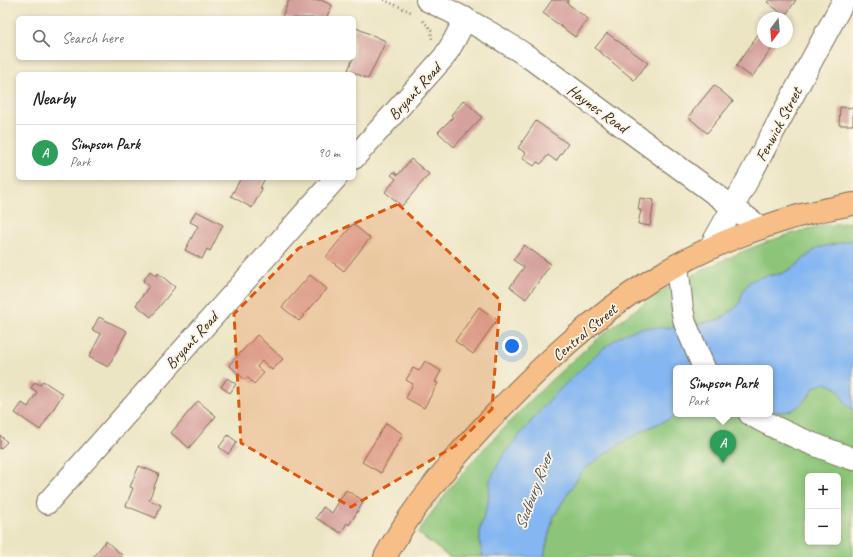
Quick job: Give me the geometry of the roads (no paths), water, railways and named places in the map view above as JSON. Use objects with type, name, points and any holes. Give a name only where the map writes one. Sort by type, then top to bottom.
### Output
[{"type":"main road","name":"Central Street","points":[[385,557],[404,524],[444,470],[522,387],[597,318],[649,281],[710,248],[761,228],[792,218],[853,204]]},
{"type":"street","name":"Fenwick Street","points":[[710,248],[844,0]]},
{"type":"street","name":"Haynes Road","points":[[420,11],[465,18],[508,43],[761,228]]},
{"type":"street","name":"Bryant Road","points":[[356,156],[447,52],[465,18]]},
{"type":"street","name":"Bryant Road","points":[[47,502],[334,180]]},
{"type":"street","points":[[677,265],[685,323],[703,365]]},
{"type":"street","points":[[756,417],[803,440],[853,459]]},
{"type":"water","name":"Sudbury River","points":[[853,240],[853,410],[845,402],[837,388],[826,383],[814,387],[802,404],[796,408],[784,412],[773,411],[773,365],[673,365],[674,417],[650,427],[626,440],[582,471],[553,518],[544,557],[483,557],[480,544],[480,528],[488,503],[490,480],[504,454],[551,398],[600,351],[622,335],[640,328],[680,327],[719,320],[739,305],[743,291],[750,281],[764,276],[781,274],[796,266],[817,248]]},
{"type":"place","name":"Simpson Park","points":[[723,463]]}]
